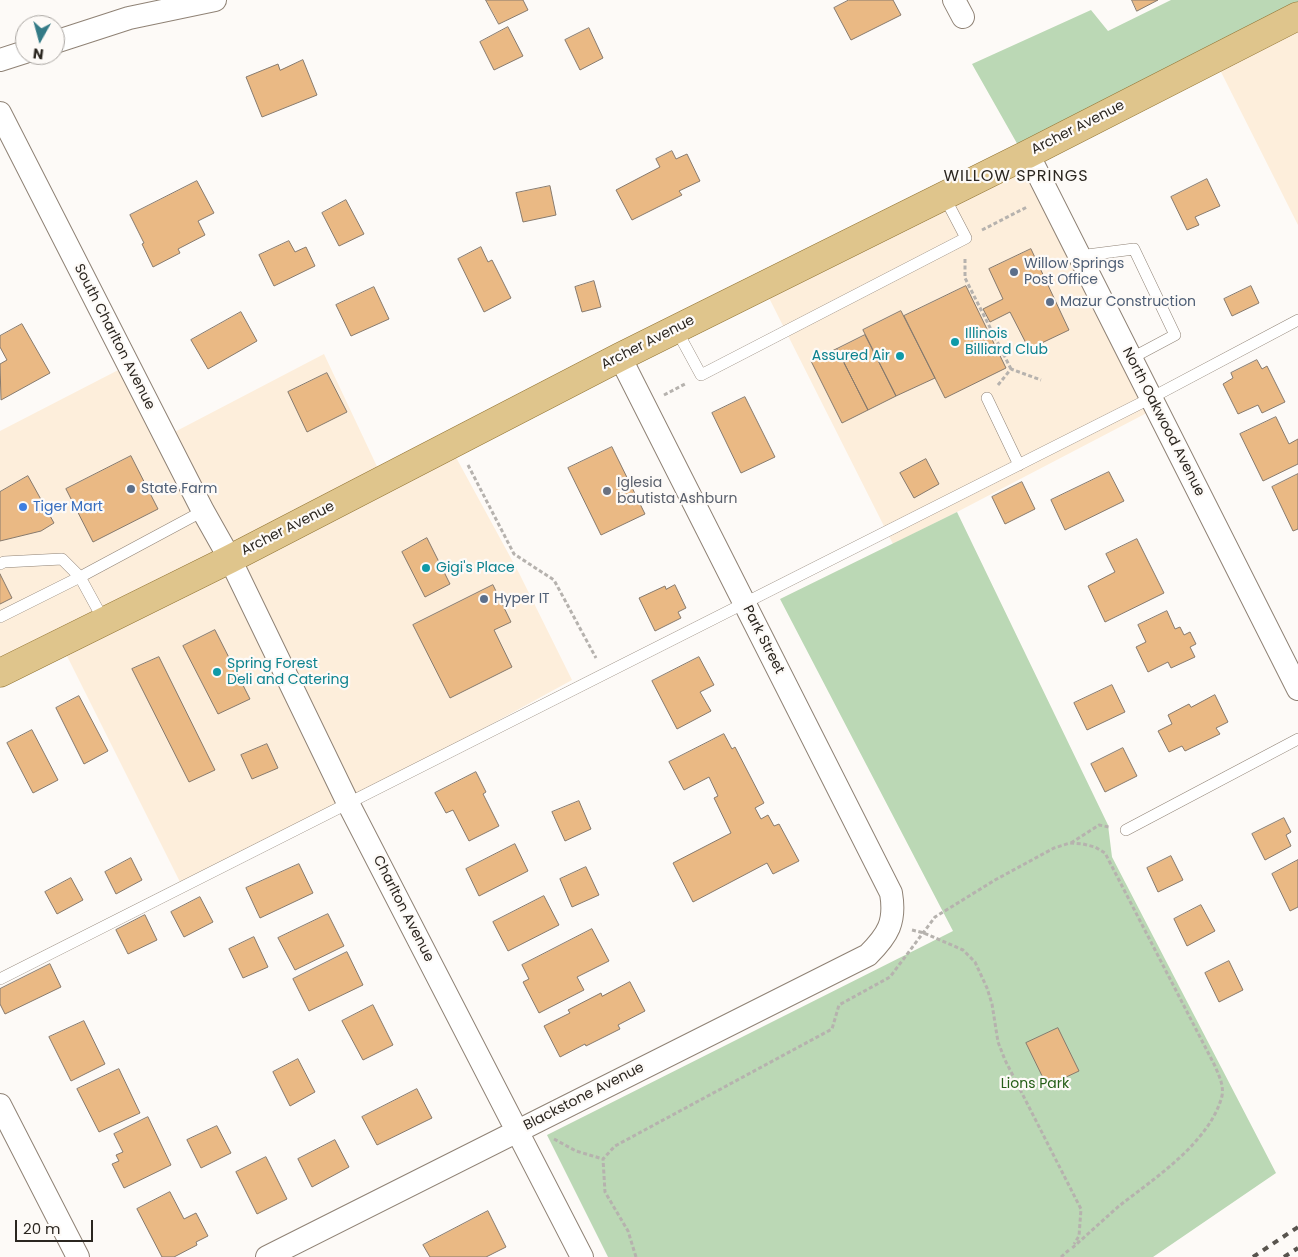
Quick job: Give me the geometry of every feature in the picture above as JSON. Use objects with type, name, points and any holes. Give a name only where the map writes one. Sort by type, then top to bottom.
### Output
[{"type":"main road","name":"Archer Avenue","points":[[0,673],[230,560],[620,357],[1028,154],[1298,16]]},
{"type":"street","points":[[65,39],[129,18],[215,0]]},
{"type":"street","points":[[0,60],[15,55]]},
{"type":"street","name":"South Charlton Avenue","points":[[0,113],[203,512],[230,560]]},
{"type":"street","name":"North Oakwood Avenue","points":[[1028,154],[1298,689]]},
{"type":"street","name":"Park Street","points":[[620,357],[891,893],[894,909],[890,926]]},
{"type":"street","name":"Charlton Avenue","points":[[230,560],[348,803],[526,1126],[582,1257]]},
{"type":"street","name":"Blackstone Avenue","points":[[267,1257],[868,955],[881,942],[890,926]]},
{"type":"street","points":[[0,1105],[78,1257]]},
{"type":"lane","points":[[676,329],[701,375],[966,238],[944,196]]},
{"type":"lane","points":[[1079,256],[1134,249],[1176,335],[1130,358]]},
{"type":"lane","points":[[0,979],[1151,398],[1298,320]]},
{"type":"lane","points":[[987,398],[1019,465]]},
{"type":"lane","points":[[0,617],[203,512]]},
{"type":"lane","points":[[0,564],[4,562],[62,559],[80,577],[104,621]]},
{"type":"lane","points":[[1126,830],[1298,739]]},
{"type":"path","points":[[1011,215],[1032,204]]},
{"type":"path","points":[[965,278],[1011,369],[1041,380]]},
{"type":"path","points":[[987,398],[1011,369]]},
{"type":"path","points":[[661,396],[701,375]]},
{"type":"path","points":[[457,442],[514,554],[554,580],[605,674]]},
{"type":"path","points":[[636,1257],[628,1230],[605,1192],[603,1159],[615,1146],[832,1029],[839,1005],[890,977],[936,917],[958,903],[1054,848],[1070,843],[1099,824],[1126,830]]},
{"type":"path","points":[[1061,1257],[1106,1217],[1169,1166],[1196,1140],[1210,1123],[1222,1094],[1221,1080],[1215,1066],[1105,853],[1095,847],[1070,843]]},
{"type":"path","points":[[890,926],[924,933],[963,950],[975,962],[992,1004],[998,1042],[1005,1060],[1081,1209],[1079,1236],[1071,1249]]},
{"type":"path","points":[[526,1126],[576,1152],[603,1159]]},
{"type":"shaded area","points":[[1298,26],[1298,225],[1218,66]]},
{"type":"shaded area","points":[[1036,157],[1162,405],[893,544],[766,292]]},
{"type":"shaded area","points":[[324,354],[381,475],[0,672],[0,431],[128,365],[165,437]]},
{"type":"shaded area","points":[[452,450],[519,573],[572,680],[185,892],[65,652]]},
{"type":"green space","points":[[1171,0],[1298,0],[1298,7],[1019,147],[972,64],[1091,10],[1108,31]]},
{"type":"green space","name":"Lions Park","points":[[957,512],[1108,825],[1112,857],[1276,1173],[1153,1257],[608,1257],[547,1135],[953,931],[780,599]]},
{"type":"building","points":[[486,0],[523,0],[528,10],[499,24]]},
{"type":"building","points":[[849,0],[893,0],[901,15],[851,40],[834,8]]},
{"type":"building","points":[[1132,0],[1158,0],[1137,11]]},
{"type":"building","points":[[508,27],[523,56],[494,70],[480,42]]},
{"type":"building","points":[[589,28],[603,58],[580,70],[565,40]]},
{"type":"building","points":[[303,60],[317,95],[262,117],[246,77],[278,64],[280,70]]},
{"type":"building","points":[[672,151],[676,159],[687,154],[700,181],[679,191],[682,195],[632,220],[616,190],[660,167],[656,159]]},
{"type":"building","points":[[1207,179],[1220,206],[1195,217],[1199,225],[1187,230],[1171,197]]},
{"type":"building","points":[[197,181],[214,213],[198,221],[205,235],[178,249],[180,253],[153,267],[130,215]]},
{"type":"building","points":[[550,186],[556,215],[523,222],[516,193]]},
{"type":"building","points":[[346,200],[364,234],[339,246],[322,213]]},
{"type":"building","points":[[289,241],[295,252],[306,247],[315,266],[274,286],[259,255]]},
{"type":"building","points":[[481,247],[488,262],[492,260],[511,298],[484,312],[458,259]]},
{"type":"building","points":[[1031,249],[1069,330],[1029,349],[1010,312],[990,322],[983,309],[1003,299],[989,269]]},
{"type":"building","points":[[594,281],[601,307],[582,312],[575,287]]},
{"type":"building","name":"Illinois Billiard Club","points":[[966,286],[1006,368],[945,398],[904,316]]},
{"type":"building","points":[[1251,286],[1259,303],[1232,316],[1224,299]]},
{"type":"building","points":[[374,287],[389,319],[351,336],[336,305]]},
{"type":"building","name":"Assured Air","points":[[901,311],[935,378],[896,396],[863,330]]},
{"type":"building","points":[[241,312],[257,341],[208,369],[191,340]]},
{"type":"building","points":[[22,324],[50,373],[1,400],[0,364],[7,360],[0,347],[0,336]]},
{"type":"building","points":[[865,335],[896,396],[868,410],[837,349]]},
{"type":"building","points":[[837,349],[868,410],[842,423],[811,361]]},
{"type":"building","points":[[1257,360],[1262,369],[1267,366],[1285,402],[1262,413],[1258,405],[1238,414],[1223,384],[1233,378],[1231,373]]},
{"type":"building","points":[[327,373],[347,412],[307,432],[288,392]]},
{"type":"building","points":[[745,397],[775,457],[741,473],[712,413]]},
{"type":"building","points":[[1276,417],[1289,444],[1298,439],[1298,464],[1263,481],[1240,434]]},
{"type":"building","name":"Iglesia bautista Ashburn","points":[[612,447],[645,514],[601,535],[568,468]]},
{"type":"building","points":[[131,456],[158,509],[93,542],[66,489]]},
{"type":"building","points":[[926,459],[939,484],[914,498],[900,473]]},
{"type":"building","points":[[1109,472],[1124,501],[1065,530],[1051,500]]},
{"type":"building","points":[[1298,474],[1298,529],[1293,531],[1272,487]]},
{"type":"building","name":"Tiger Mart","points":[[28,476],[54,523],[41,531],[0,541],[0,492]]},
{"type":"building","points":[[1022,482],[1035,509],[1005,524],[992,497]]},
{"type":"building","name":"Gigi's Place","points":[[427,538],[450,584],[425,597],[402,552]]},
{"type":"building","points":[[1137,539],[1164,593],[1105,622],[1088,586],[1115,572],[1106,554]]},
{"type":"building","points":[[0,574],[12,598],[0,604]]},
{"type":"building","points":[[493,585],[511,622],[494,630],[512,667],[450,698],[413,625]]},
{"type":"building","points":[[675,585],[686,608],[678,612],[681,618],[655,631],[639,598],[665,586],[666,589]]},
{"type":"building","points":[[1167,611],[1175,629],[1180,627],[1184,635],[1190,632],[1196,644],[1190,647],[1195,657],[1171,668],[1168,662],[1148,672],[1136,647],[1146,642],[1138,625]]},
{"type":"building","name":"Spring Forest Deli and Catering","points":[[215,630],[250,699],[218,714],[183,646]]},
{"type":"building","points":[[159,657],[215,770],[189,782],[132,669]]},
{"type":"building","points":[[699,657],[714,685],[700,692],[711,711],[677,729],[652,681]]},
{"type":"building","points":[[1112,685],[1125,712],[1087,730],[1074,703]]},
{"type":"building","points":[[1215,695],[1228,722],[1216,728],[1220,734],[1185,751],[1182,746],[1169,752],[1158,731],[1172,724],[1168,715],[1189,704],[1191,707]]},
{"type":"building","points":[[79,696],[108,751],[84,764],[56,708]]},
{"type":"building","points":[[32,730],[58,780],[33,793],[7,743]]},
{"type":"building","points":[[724,734],[732,749],[735,747],[764,803],[755,808],[761,819],[768,815],[774,826],[779,824],[799,861],[773,874],[767,863],[693,902],[673,863],[731,833],[714,798],[718,796],[709,777],[684,790],[669,762]]},
{"type":"building","points":[[267,744],[278,768],[252,779],[241,755]]},
{"type":"building","points":[[1123,748],[1137,776],[1105,792],[1091,764]]},
{"type":"building","points":[[476,772],[486,792],[483,794],[499,826],[469,841],[453,810],[446,813],[435,793]]},
{"type":"building","points":[[579,801],[591,829],[565,841],[552,812]]},
{"type":"building","points":[[1284,818],[1291,832],[1286,835],[1291,846],[1265,860],[1252,834]]},
{"type":"building","points":[[515,844],[528,871],[479,896],[466,869]]},
{"type":"building","points":[[1171,856],[1183,880],[1158,892],[1147,868]]},
{"type":"building","points":[[131,858],[142,880],[116,894],[105,872]]},
{"type":"building","points":[[1298,860],[1298,907],[1290,911],[1272,874]]},
{"type":"building","points":[[299,864],[313,893],[260,918],[246,888]]},
{"type":"building","points":[[586,867],[599,895],[572,907],[560,879]]},
{"type":"building","points":[[71,878],[83,900],[57,914],[45,892]]},
{"type":"building","points":[[544,896],[559,925],[508,951],[493,922]]},
{"type":"building","points":[[200,897],[213,922],[184,937],[171,912]]},
{"type":"building","points":[[1201,905],[1215,931],[1187,946],[1174,919]]},
{"type":"building","points":[[328,914],[344,946],[295,970],[278,938]]},
{"type":"building","points":[[145,915],[157,940],[128,954],[116,930]]},
{"type":"building","points":[[592,929],[609,961],[577,977],[584,990],[539,1013],[523,982],[529,979],[522,965]]},
{"type":"building","points":[[254,937],[268,967],[243,978],[229,949]]},
{"type":"building","points":[[347,952],[363,985],[309,1011],[293,979]]},
{"type":"building","points":[[1229,961],[1243,990],[1219,1002],[1205,973]]},
{"type":"building","points":[[50,964],[61,987],[5,1014],[0,1004],[0,989]]},
{"type":"building","points":[[630,982],[645,1011],[618,1025],[620,1029],[560,1057],[544,1026],[570,1013],[568,1010],[601,993],[602,996]]},
{"type":"building","points":[[373,1005],[393,1045],[363,1060],[342,1021]]},
{"type":"building","points":[[84,1021],[105,1064],[71,1081],[49,1037]]},
{"type":"building","points":[[1058,1028],[1079,1071],[1047,1086],[1026,1043]]},
{"type":"building","points":[[298,1059],[315,1092],[290,1106],[273,1072]]},
{"type":"building","points":[[119,1069],[140,1113],[99,1132],[77,1089]]},
{"type":"building","points":[[417,1089],[432,1118],[377,1145],[362,1117]]},
{"type":"building","points":[[148,1117],[171,1165],[124,1188],[112,1164],[119,1161],[116,1155],[123,1152],[114,1134]]},
{"type":"building","points":[[217,1126],[231,1153],[201,1168],[187,1140]]},
{"type":"building","points":[[335,1140],[349,1167],[312,1187],[298,1159]]},
{"type":"building","points":[[266,1157],[287,1199],[257,1214],[236,1172]]},
{"type":"building","points":[[170,1192],[184,1219],[196,1213],[208,1236],[196,1242],[197,1245],[174,1257],[162,1257],[137,1209]]},
{"type":"building","points":[[488,1211],[506,1247],[486,1257],[430,1257],[423,1245]]},
{"type":"railway","points":[[1253,1257],[1298,1227]]},
{"type":"railway","points":[[1284,1257],[1298,1248]]},
{"type":"place","name":"Willow Springs Post Office","points":[[1014,272]]},
{"type":"place","name":"Mazur Construction","points":[[1050,302]]},
{"type":"place","name":"Illinois Billiard Club","points":[[955,342]]},
{"type":"place","name":"Assured Air","points":[[900,356]]},
{"type":"place","name":"State Farm","points":[[131,489]]},
{"type":"place","name":"Iglesia bautista Ashburn","points":[[607,491]]},
{"type":"place","name":"Tiger Mart","points":[[23,507]]},
{"type":"place","name":"Gigi's Place","points":[[426,568]]},
{"type":"place","name":"Hyper IT","points":[[484,599]]},
{"type":"place","name":"Spring Forest Deli and Catering","points":[[217,672]]},
{"type":"district","name":"WILLOW SPRINGS","points":[[1016,177]]}]
